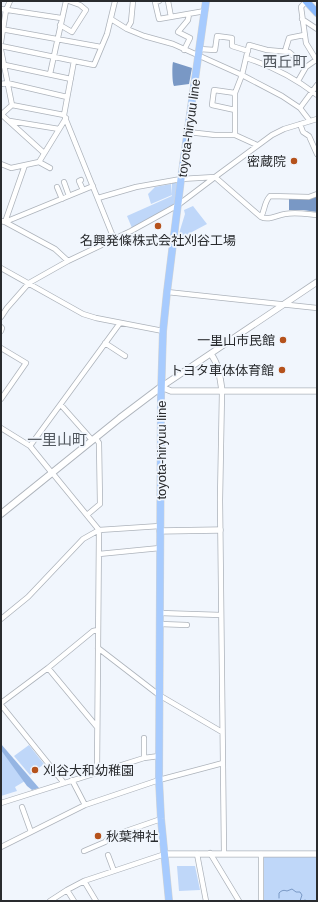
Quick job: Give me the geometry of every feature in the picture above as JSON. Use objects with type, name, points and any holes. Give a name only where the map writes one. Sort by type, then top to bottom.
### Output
[{"type":"highway","points":[[306,1],[317,13]]},
{"type":"highway","points":[[312,1],[317,7]]},
{"type":"main road","name":"toyota-hiryuu line","points":[[169,901],[161,819],[159,780],[161,387],[163,331],[181,180],[206,1]]},
{"type":"main road","points":[[1,518],[161,387]]},
{"type":"main road","points":[[1,514],[53,474]]},
{"type":"street","points":[[1,42],[4,9],[10,1]]},
{"type":"street","points":[[50,74],[66,1]]},
{"type":"street","points":[[60,26],[72,32],[86,10],[80,5],[69,1]]},
{"type":"street","points":[[1,46],[94,65],[107,34],[115,1]]},
{"type":"street","points":[[127,29],[130,22],[132,1]]},
{"type":"street","points":[[159,1],[155,2],[159,19],[205,11]]},
{"type":"street","points":[[168,1],[171,17]]},
{"type":"street","points":[[298,81],[306,67],[317,60],[306,43],[304,35],[301,7],[306,1]]},
{"type":"street","points":[[4,9],[62,18]]},
{"type":"street","points":[[184,50],[190,38],[178,32],[188,20],[189,14]]},
{"type":"street","points":[[110,19],[127,29],[144,36],[173,44],[184,50],[199,53],[282,96],[300,108],[310,121]]},
{"type":"street","points":[[302,19],[317,29]]},
{"type":"street","points":[[2,29],[100,48]]},
{"type":"street","points":[[284,51],[289,38],[304,35]]},
{"type":"street","points":[[199,53],[215,50],[217,36],[232,38],[232,46],[248,51]]},
{"type":"street","points":[[235,135],[236,93],[249,45],[267,50],[284,51],[293,55],[306,67]]},
{"type":"street","points":[[1,50],[12,105]]},
{"type":"street","points":[[246,58],[266,64],[298,81],[317,94]]},
{"type":"street","points":[[39,162],[65,116],[74,61]]},
{"type":"street","points":[[3,66],[71,79]]},
{"type":"street","points":[[1,84],[8,84],[67,97]]},
{"type":"street","points":[[300,108],[317,85]]},
{"type":"street","points":[[235,110],[212,105],[214,90],[236,93]]},
{"type":"street","points":[[12,105],[1,114],[44,152]]},
{"type":"street","points":[[12,105],[65,116]]},
{"type":"street","points":[[65,116],[114,239]]},
{"type":"street","points":[[1,317],[29,283],[68,261],[131,231],[178,205],[257,145],[278,132],[317,119]]},
{"type":"street","points":[[10,121],[59,129]]},
{"type":"street","points":[[300,124],[303,132],[309,136],[317,154]]},
{"type":"street","points":[[188,132],[215,135],[235,135],[257,145]]},
{"type":"street","points":[[1,164],[11,168],[39,162],[50,168]]},
{"type":"street","points":[[3,221],[25,165]]},
{"type":"street","points":[[98,198],[136,187],[181,180],[215,177],[261,217],[266,219],[288,214],[304,213],[317,215]]},
{"type":"street","points":[[81,180],[79,181],[83,190]]},
{"type":"street","points":[[64,182],[69,196]]},
{"type":"street","points":[[3,221],[93,186]]},
{"type":"street","points":[[57,187],[62,199]]},
{"type":"street","points":[[261,217],[266,200],[270,196],[285,195],[309,197],[317,194]]},
{"type":"street","points":[[3,221],[55,249],[68,261]]},
{"type":"street","points":[[1,268],[82,314],[163,331]]},
{"type":"street","points":[[161,387],[317,282]]},
{"type":"street","points":[[167,292],[317,308]]},
{"type":"street","points":[[1,308],[7,308]]},
{"type":"street","points":[[30,446],[120,323]]},
{"type":"street","points":[[1,326],[1,331]]},
{"type":"street","points":[[105,343],[125,356]]},
{"type":"street","points":[[1,348],[26,363],[1,399]]},
{"type":"street","points":[[211,354],[220,371],[222,391],[220,530],[224,853]]},
{"type":"street","points":[[161,387],[171,391],[317,391]]},
{"type":"street","points":[[61,405],[99,443],[100,504],[87,515]]},
{"type":"street","points":[[1,428],[30,446],[99,530],[97,772]]},
{"type":"street","points":[[1,619],[28,597],[83,539],[99,530],[220,530]]},
{"type":"street","points":[[99,554],[160,548]]},
{"type":"street","points":[[160,613],[221,615]]},
{"type":"street","points":[[160,624],[187,625]]},
{"type":"street","points":[[64,783],[1,704],[93,631],[98,630]]},
{"type":"street","points":[[98,648],[159,695],[222,732]]},
{"type":"street","points":[[48,668],[97,727]]},
{"type":"street","points":[[144,738],[144,758]]},
{"type":"street","points":[[1,803],[144,758],[159,756]]},
{"type":"street","points":[[1,847],[85,805],[159,780],[223,763]]},
{"type":"street","points":[[72,780],[85,805]]},
{"type":"street","points":[[22,807],[31,832]]},
{"type":"street","points":[[84,851],[105,842],[109,836],[161,819]]},
{"type":"street","points":[[210,853],[239,901]]},
{"type":"street","points":[[50,901],[84,881],[165,854],[317,854]]},
{"type":"street","points":[[197,854],[206,901]]},
{"type":"street","points":[[261,901],[262,854]]},
{"type":"street","points":[[108,855],[114,871]]},
{"type":"street","points":[[84,881],[96,901]]},
{"type":"street","points":[[67,890],[74,901]]},
{"type":"shaded area","points":[[173,62],[192,68],[189,84],[174,86],[172,74]]},
{"type":"shaded area","points":[[178,182],[176,204],[132,228],[127,216],[172,196],[172,183]]},
{"type":"shaded area","points":[[171,184],[172,195],[151,204],[148,194],[155,187]]},
{"type":"shaded area","points":[[317,196],[317,212],[289,210],[289,197],[309,199]]},
{"type":"shaded area","points":[[193,206],[207,224],[177,240],[185,214],[184,210]]},
{"type":"shaded area","points":[[1,744],[39,788],[32,790],[27,786],[1,750]]},
{"type":"shaded area","points":[[29,745],[44,764],[30,775],[14,756]]},
{"type":"shaded area","points":[[1,748],[25,781],[15,787],[17,791],[1,796]]},
{"type":"shaded area","points":[[262,857],[317,857],[317,901],[261,901]]},
{"type":"shaded area","points":[[177,866],[195,866],[200,890],[179,891]]},
{"type":"waterway","points":[[279,898],[279,893],[281,891],[292,889],[296,892],[300,892],[302,895],[300,901]]},
{"type":"waterway","points":[[303,901],[307,901]]},
{"type":"place","name":"密蔵院","points":[[294,161]]},
{"type":"place","name":"名興発條株式会社刈谷工場","points":[[158,226]]},
{"type":"place","name":"一里山市民館","points":[[283,340]]},
{"type":"place","name":"トヨタ車体体育館","points":[[282,370]]},
{"type":"place","name":"刈谷大和幼稚園","points":[[35,770]]},
{"type":"place","name":"秋葉神社","points":[[98,836]]},
{"type":"district","name":"西丘町","points":[[285,61]]},
{"type":"district","name":"一里山町","points":[[57,439]]}]
